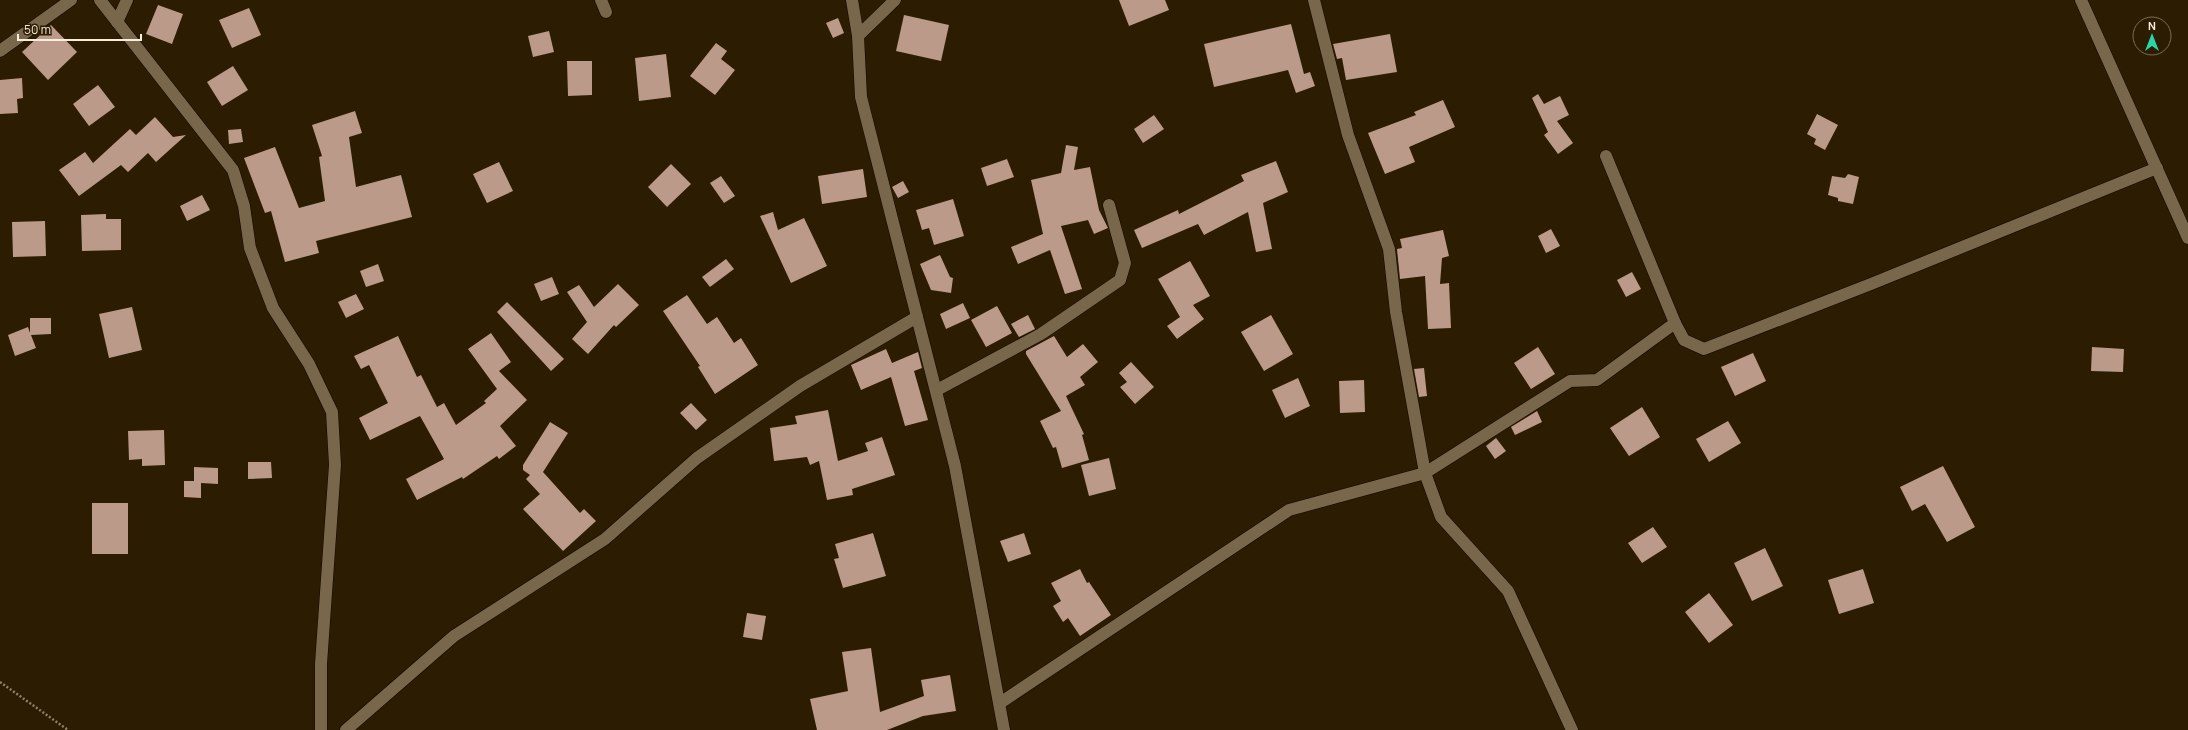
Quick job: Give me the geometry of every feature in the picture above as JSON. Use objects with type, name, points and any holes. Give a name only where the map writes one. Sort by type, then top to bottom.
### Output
[{"type":"street","points":[[0,51],[71,0]]},
{"type":"street","points":[[100,0],[233,170],[244,206],[250,248],[273,308],[309,364],[332,412],[335,465],[320,664],[320,730]]},
{"type":"street","points":[[117,22],[128,0]]},
{"type":"street","points":[[601,0],[606,12]]},
{"type":"street","points":[[852,0],[858,36],[860,97],[937,390],[955,466],[1004,730]]},
{"type":"street","points":[[858,36],[895,0]]},
{"type":"street","points":[[1314,0],[1348,135],[1389,249],[1396,312],[1426,473],[1441,517],[1508,591],[1572,730]]},
{"type":"street","points":[[2081,0],[2188,238]]},
{"type":"street","points":[[1606,156],[1675,323],[1684,340],[1704,349],[1871,284],[2157,168]]},
{"type":"street","points":[[937,390],[1041,334],[1120,280],[1124,263],[1108,205]]},
{"type":"street","points":[[346,730],[454,636],[605,539],[697,458],[800,386],[917,317]]},
{"type":"street","points":[[1000,703],[1289,510],[1426,473],[1570,381],[1597,380],[1675,323]]},
{"type":"path","points":[[0,682],[68,730]]},
{"type":"building","points":[[1119,0],[1165,0],[1169,10],[1129,26]]},
{"type":"building","points":[[158,5],[183,14],[172,44],[146,34]]},
{"type":"building","points":[[249,8],[261,35],[232,48],[219,20]]},
{"type":"building","points":[[904,15],[949,25],[941,61],[896,51]]},
{"type":"building","points":[[838,18],[844,33],[833,38],[826,23]]},
{"type":"building","points":[[1291,24],[1304,74],[1310,72],[1315,86],[1296,93],[1288,70],[1214,87],[1204,44]]},
{"type":"building","points":[[51,25],[77,52],[48,80],[22,52]]},
{"type":"building","points":[[549,31],[554,52],[533,57],[528,36]]},
{"type":"building","points":[[1390,34],[1397,72],[1346,80],[1342,58],[1337,59],[1333,44]]},
{"type":"building","points":[[716,43],[727,51],[721,59],[735,70],[715,95],[690,76]]},
{"type":"building","points":[[666,54],[671,97],[639,101],[635,58]]},
{"type":"building","points":[[567,61],[592,61],[592,95],[568,96]]},
{"type":"building","points":[[233,66],[248,90],[222,106],[207,82]]},
{"type":"building","points":[[22,78],[23,98],[17,99],[18,113],[0,114],[0,80]]},
{"type":"building","points":[[98,85],[115,107],[89,126],[73,104]]},
{"type":"building","points":[[1538,94],[1544,104],[1560,96],[1569,115],[1557,121],[1573,143],[1558,154],[1544,135],[1548,132],[1532,98]]},
{"type":"building","points":[[1443,100],[1455,127],[1409,147],[1415,162],[1385,174],[1368,133],[1416,115],[1414,112]]},
{"type":"building","points":[[355,111],[362,133],[349,137],[356,187],[401,175],[412,217],[316,241],[319,253],[285,262],[271,211],[265,213],[244,158],[275,147],[299,208],[325,201],[319,157],[322,156],[312,125]]},
{"type":"building","points":[[1817,114],[1838,125],[1825,150],[1814,144],[1816,139],[1807,134]]},
{"type":"building","points":[[1154,115],[1164,129],[1143,143],[1134,129]]},
{"type":"building","points":[[155,117],[173,137],[186,135],[156,162],[148,153],[128,172],[121,165],[79,196],[59,170],[85,152],[93,163],[130,129],[136,135]]},
{"type":"building","points":[[241,129],[243,142],[229,144],[228,130]]},
{"type":"building","points":[[1066,145],[1078,147],[1074,170],[1090,167],[1099,210],[1108,228],[1094,234],[1088,220],[1061,226],[1082,289],[1065,294],[1050,250],[1018,264],[1011,247],[1043,234],[1031,180],[1061,173]]},
{"type":"building","points":[[1007,159],[1014,177],[987,186],[981,168]]},
{"type":"building","points":[[1276,161],[1288,192],[1263,203],[1272,249],[1256,252],[1248,212],[1204,235],[1198,224],[1142,248],[1134,230],[1178,210],[1179,214],[1244,181],[1241,175]]},
{"type":"building","points":[[499,162],[513,191],[487,203],[473,174]]},
{"type":"building","points":[[671,164],[691,184],[667,207],[648,187]]},
{"type":"building","points":[[863,169],[867,197],[822,204],[818,176]]},
{"type":"building","points":[[1848,174],[1859,177],[1853,204],[1838,201],[1838,198],[1828,195],[1832,176],[1845,178]]},
{"type":"building","points":[[721,176],[735,196],[724,203],[710,183]]},
{"type":"building","points":[[903,181],[909,192],[898,198],[892,187]]},
{"type":"building","points":[[202,195],[210,210],[187,221],[180,206]]},
{"type":"building","points":[[953,199],[964,236],[934,245],[929,228],[922,230],[916,210]]},
{"type":"building","points":[[773,212],[778,230],[804,218],[827,266],[791,283],[760,216]]},
{"type":"building","points":[[106,214],[106,219],[121,219],[121,250],[82,251],[81,215]]},
{"type":"building","points":[[45,221],[46,256],[13,257],[12,222]]},
{"type":"building","points":[[1551,229],[1560,246],[1546,253],[1538,236]]},
{"type":"building","points":[[1443,230],[1449,256],[1442,258],[1440,284],[1449,283],[1451,328],[1428,329],[1425,276],[1400,279],[1397,249],[1402,248],[1400,239]]},
{"type":"building","points":[[940,255],[950,277],[953,278],[951,293],[931,290],[920,264]]},
{"type":"building","points":[[726,259],[734,269],[710,287],[702,277]]},
{"type":"building","points":[[1190,261],[1210,296],[1193,305],[1204,319],[1177,339],[1167,326],[1180,317],[1158,279]]},
{"type":"building","points":[[378,264],[384,281],[366,287],[360,271]]},
{"type":"building","points":[[1632,272],[1641,289],[1626,297],[1617,280]]},
{"type":"building","points":[[552,277],[559,294],[541,301],[534,284]]},
{"type":"building","points":[[618,284],[639,305],[616,327],[614,325],[588,354],[572,339],[587,322],[567,292],[579,285],[594,307]]},
{"type":"building","points":[[356,294],[364,309],[346,318],[338,302]]},
{"type":"building","points":[[687,295],[707,324],[717,317],[734,343],[741,338],[758,365],[715,394],[698,367],[700,366],[663,311]]},
{"type":"building","points":[[507,302],[564,359],[551,371],[497,312]]},
{"type":"building","points":[[963,303],[970,318],[946,329],[940,314]]},
{"type":"building","points":[[997,306],[1012,333],[986,347],[971,320]]},
{"type":"building","points":[[132,307],[142,350],[109,358],[99,314]]},
{"type":"building","points":[[1028,315],[1035,329],[1019,337],[1011,324]]},
{"type":"building","points":[[1271,315],[1293,354],[1264,371],[1241,332]]},
{"type":"building","points":[[30,318],[51,318],[51,334],[31,335],[36,348],[15,356],[8,335],[28,327],[30,333]]},
{"type":"building","points":[[491,333],[511,362],[499,371],[527,400],[500,426],[516,446],[499,459],[497,456],[463,479],[462,477],[417,500],[406,479],[444,459],[420,416],[370,440],[359,418],[388,403],[369,365],[361,369],[354,356],[398,336],[417,377],[421,375],[437,407],[444,403],[456,425],[486,403],[484,401],[497,389],[468,349]]},
{"type":"building","points":[[1054,336],[1067,357],[1083,344],[1098,362],[1080,377],[1085,385],[1066,396],[1084,434],[1082,435],[1089,460],[1062,468],[1056,447],[1053,448],[1040,421],[1061,411],[1026,354],[1026,351]]},
{"type":"building","points":[[1538,347],[1555,374],[1531,389],[1514,363]]},
{"type":"building","points":[[2092,347],[2124,349],[2123,372],[2091,371]]},
{"type":"building","points":[[886,349],[892,363],[918,352],[922,368],[914,371],[928,420],[905,426],[891,377],[861,390],[851,365]]},
{"type":"building","points":[[1753,353],[1766,381],[1735,396],[1721,367]]},
{"type":"building","points":[[1131,362],[1154,387],[1135,404],[1120,387],[1127,382],[1119,373]]},
{"type":"building","points":[[1424,368],[1427,396],[1419,397],[1414,369]]},
{"type":"building","points":[[1298,378],[1310,406],[1285,418],[1272,390]]},
{"type":"building","points":[[1364,380],[1365,412],[1340,413],[1339,381]]},
{"type":"building","points":[[691,403],[707,420],[696,430],[680,413]]},
{"type":"building","points":[[1642,407],[1660,437],[1629,456],[1610,428]]},
{"type":"building","points":[[828,410],[838,461],[868,451],[865,443],[882,437],[895,475],[852,489],[853,495],[827,500],[819,461],[810,465],[807,457],[774,461],[770,428],[797,424],[795,416]]},
{"type":"building","points":[[1537,411],[1542,422],[1515,435],[1511,427]]},
{"type":"building","points":[[1728,421],[1741,443],[1709,462],[1696,439]]},
{"type":"building","points":[[550,422],[568,433],[543,472],[580,513],[584,509],[596,521],[563,551],[523,509],[540,494],[526,479],[530,475],[523,470],[523,465]]},
{"type":"building","points":[[164,430],[165,465],[142,466],[142,459],[129,460],[128,431]]},
{"type":"building","points":[[1496,438],[1506,451],[1495,459],[1486,446]]},
{"type":"building","points":[[1109,458],[1116,489],[1089,496],[1081,465]]},
{"type":"building","points":[[248,462],[271,462],[272,478],[248,479]]},
{"type":"building","points":[[1943,466],[1975,527],[1947,542],[1925,504],[1912,511],[1900,487]]},
{"type":"building","points":[[194,467],[218,468],[218,484],[201,483],[201,498],[184,497],[184,481],[194,481]]},
{"type":"building","points":[[92,503],[128,503],[128,554],[92,554]]},
{"type":"building","points":[[1653,527],[1667,547],[1642,563],[1628,543]]},
{"type":"building","points":[[873,533],[886,576],[843,588],[834,559],[839,558],[835,544]]},
{"type":"building","points":[[1024,533],[1031,554],[1008,562],[1000,541]]},
{"type":"building","points":[[1765,548],[1783,586],[1752,601],[1734,563]]},
{"type":"building","points":[[1080,569],[1087,583],[1089,582],[1111,615],[1080,636],[1068,618],[1063,622],[1053,606],[1061,601],[1051,583]]},
{"type":"building","points":[[1863,569],[1874,603],[1839,614],[1828,580]]},
{"type":"building","points":[[1709,593],[1733,625],[1709,643],[1685,612]]},
{"type":"building","points":[[747,613],[766,616],[762,640],[743,637]]},
{"type":"building","points":[[871,648],[880,712],[924,696],[921,680],[950,675],[956,711],[923,716],[887,730],[817,730],[810,699],[848,691],[842,652]]}]
